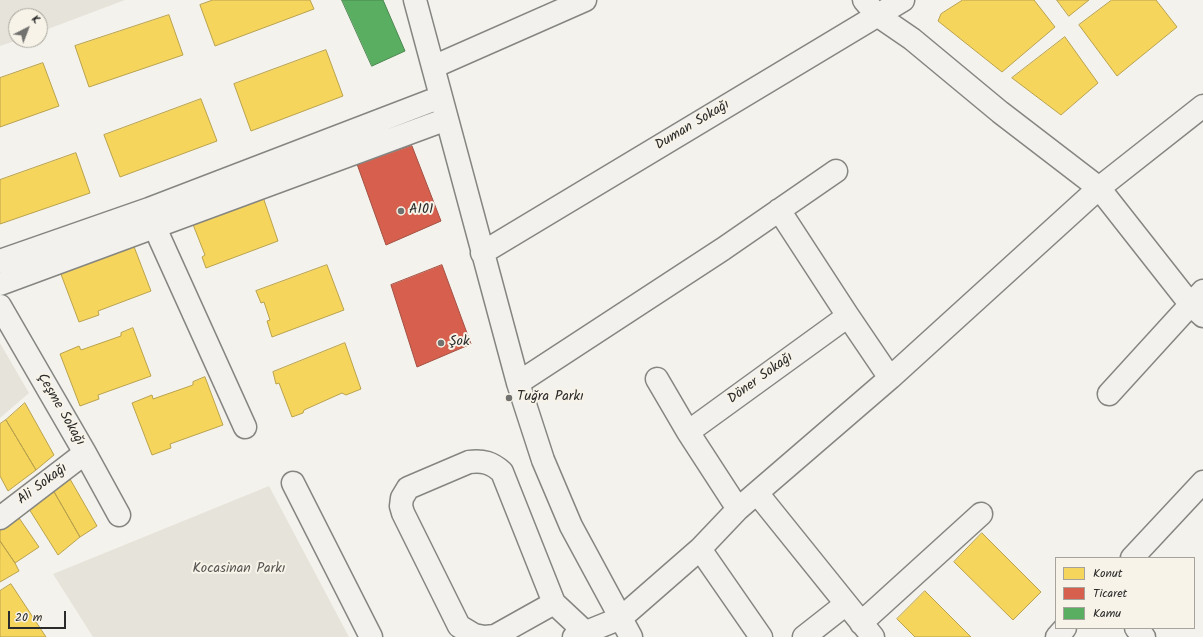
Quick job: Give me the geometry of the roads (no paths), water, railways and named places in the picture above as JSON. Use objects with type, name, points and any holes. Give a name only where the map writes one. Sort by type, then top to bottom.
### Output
[{"type":"street","points":[[415,0],[518,383],[544,460],[571,526],[626,628]]},
{"type":"street","points":[[433,68],[585,0]]},
{"type":"street","name":"Duman Sokağı","points":[[482,253],[871,8],[903,0]]},
{"type":"street","points":[[871,8],[912,39],[1000,112],[1099,188],[1199,304],[1109,394]]},
{"type":"street","points":[[0,284],[152,218],[441,97]]},
{"type":"street","points":[[554,603],[495,636],[474,636],[459,626],[403,513],[402,498],[408,488],[469,462],[479,461],[495,466],[502,472],[554,603],[580,635],[626,628],[738,509],[890,378],[1099,188],[1203,106]]},
{"type":"street","points":[[0,261],[152,218],[447,119]]},
{"type":"street","points":[[518,383],[723,249],[836,171]]},
{"type":"street","points":[[779,210],[890,378]]},
{"type":"street","points":[[152,218],[245,427]]},
{"type":"street","name":"Çeşme Sokağı","points":[[0,306],[86,453],[119,515]]},
{"type":"street","name":"Döner Sokağı","points":[[688,432],[848,316]]},
{"type":"street","points":[[656,379],[688,432],[738,509]]},
{"type":"street","name":"Ali Sokağı","points":[[0,518],[86,453]]},
{"type":"street","points":[[293,482],[371,637]]},
{"type":"street","points":[[1133,557],[1203,482]]},
{"type":"street","points":[[757,493],[867,630],[981,514]]},
{"type":"street","points":[[700,549],[761,637]]},
{"type":"street","points":[[804,637],[846,604]]},
{"type":"street","points":[[1057,637],[1065,629]]},
{"type":"street","points":[[1137,629],[1144,637]]},
{"type":"place","name":"A101","points":[[401,211]]},
{"type":"place","name":"Şok","points":[[441,343]]},
{"type":"place","name":"Tuğra Parkı","points":[[509,398]]},
{"type":"park label","name":"Kocasinan Parkı","points":[[239,570]]}]
